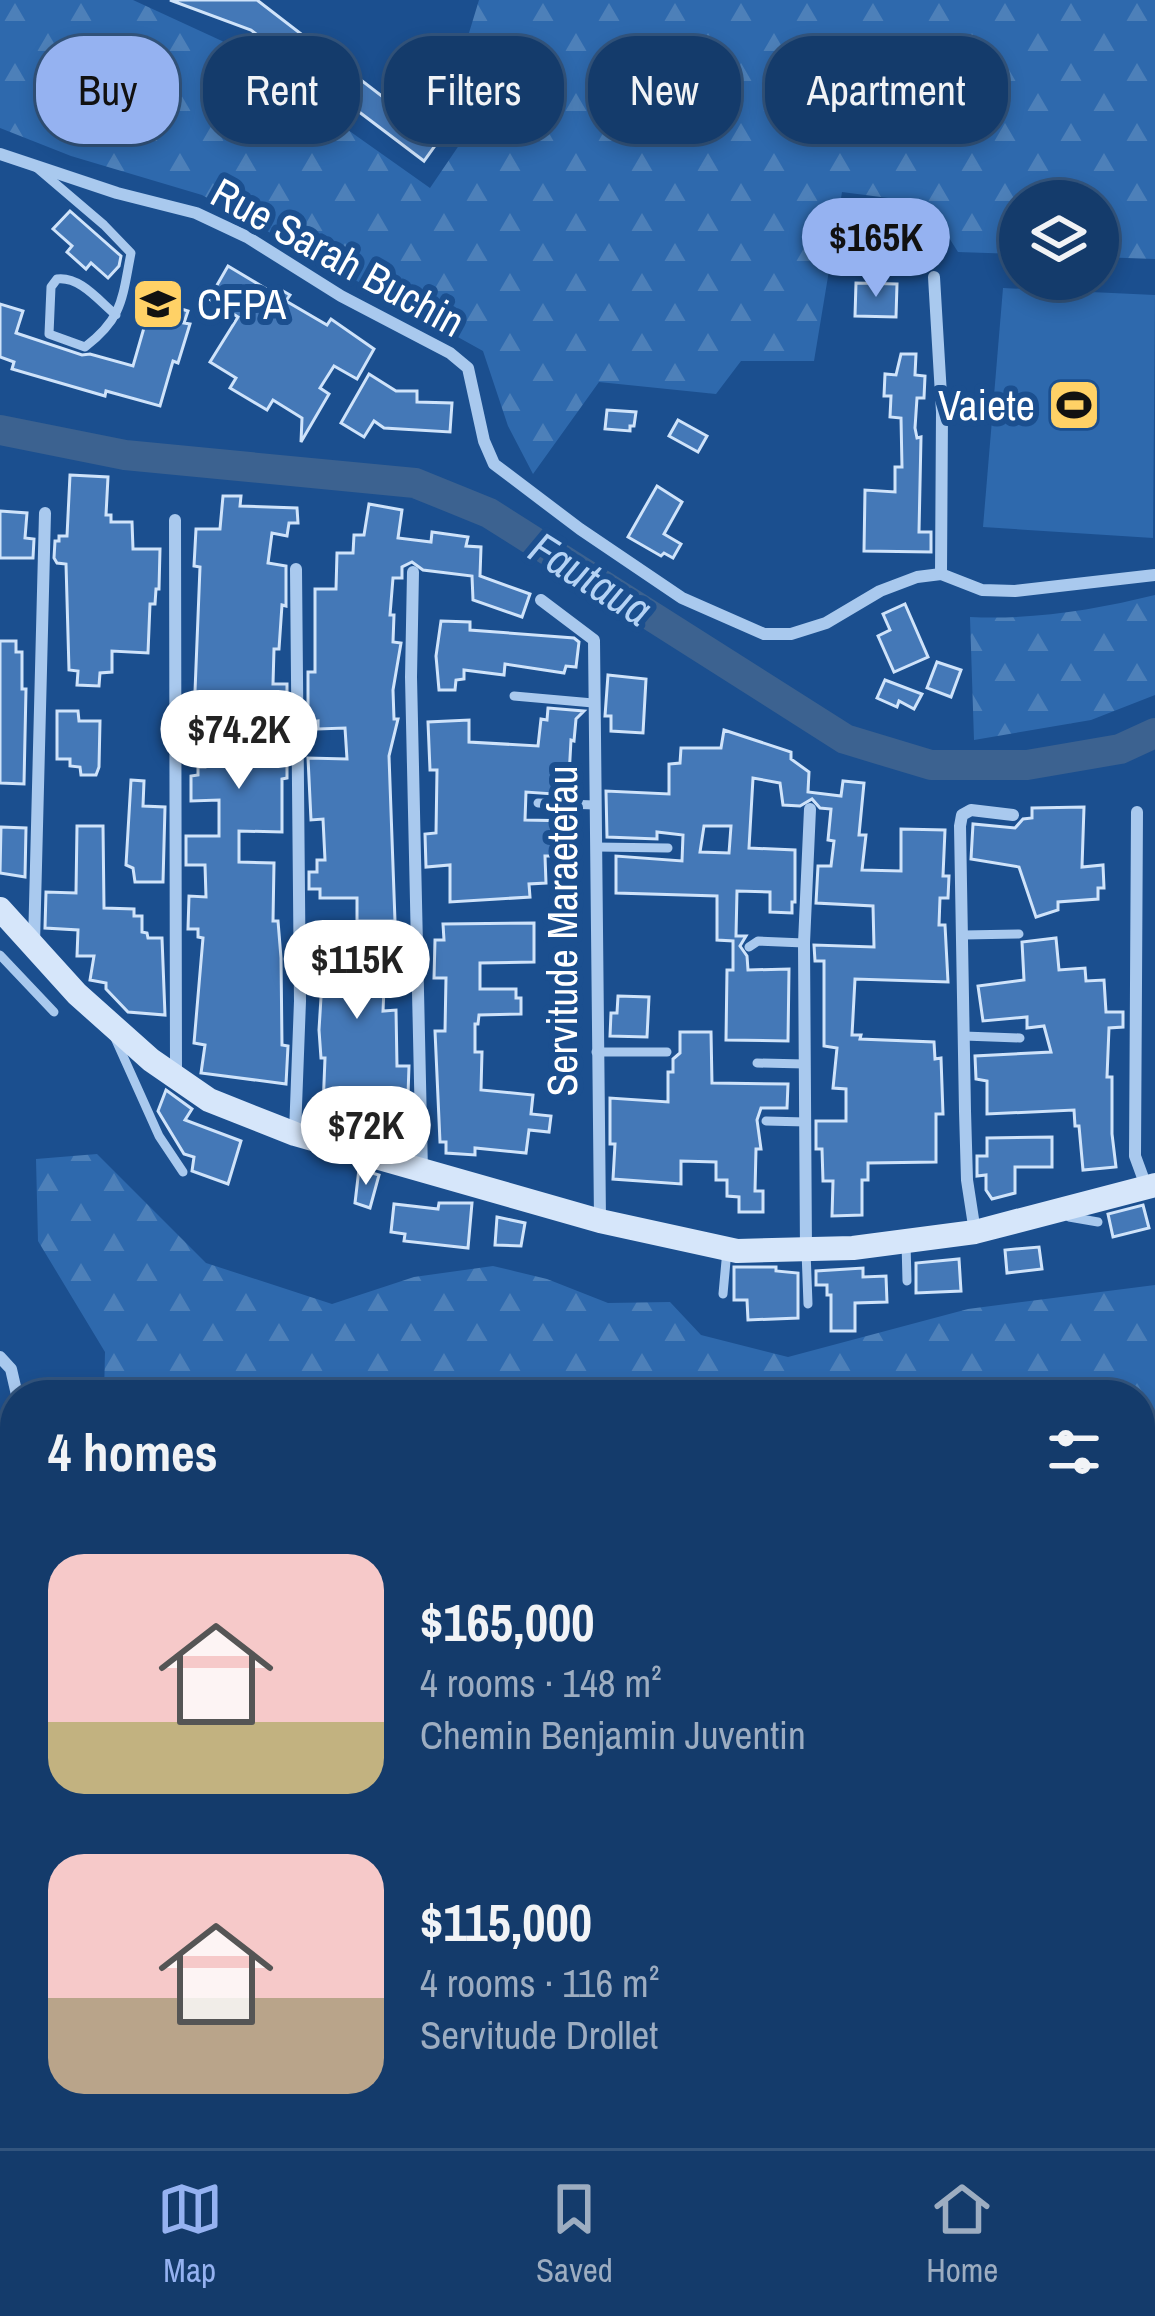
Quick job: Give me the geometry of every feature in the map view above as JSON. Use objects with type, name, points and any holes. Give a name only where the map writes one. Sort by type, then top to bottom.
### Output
[{"type":"main road","points":[[2,918],[176,1080],[209,1100],[296,1134],[600,1221],[727,1250],[806,1251],[975,1232],[1151,1186]]},
{"type":"street","name":"Rue Sarah Buchin","points":[[0,154],[196,213],[247,236],[341,296],[450,353],[468,368],[484,442],[494,464],[651,578],[726,618],[764,634],[791,634],[826,623],[897,583],[941,574]]},
{"type":"street","points":[[934,277],[942,412],[941,574],[982,590],[1015,591],[1155,574]]},
{"type":"street","points":[[34,949],[45,514]]},
{"type":"street","points":[[175,520],[176,1080]]},
{"type":"street","points":[[296,569],[300,1021],[296,1134]]},
{"type":"street","points":[[413,572],[422,1171]]},
{"type":"street","name":"Servitude Maraetefau","points":[[541,600],[594,640],[600,1221]]},
{"type":"street","points":[[806,1251],[804,943],[810,809]]},
{"type":"street","points":[[975,1232],[968,1180],[959,867],[962,814],[971,810],[1013,815]]},
{"type":"street","points":[[1136,812],[1135,1156],[1151,1186]]},
{"type":"lane","points":[[36,167],[130,253],[116,315],[113,326],[85,347],[49,334],[51,287],[57,279],[67,278],[116,315]]},
{"type":"lane","points":[[514,696],[593,703]]},
{"type":"lane","points":[[538,803],[595,805]]},
{"type":"lane","points":[[596,847],[668,848]]},
{"type":"lane","points":[[964,935],[1018,934]]},
{"type":"lane","points":[[749,947],[758,940],[804,943]]},
{"type":"lane","points":[[0,955],[54,1012]]},
{"type":"lane","points":[[106,1018],[159,1136],[183,1172]]},
{"type":"lane","points":[[964,1036],[1020,1038]]},
{"type":"lane","points":[[596,1052],[667,1052]]},
{"type":"lane","points":[[757,1063],[806,1064]]},
{"type":"lane","points":[[766,1121],[806,1122]]},
{"type":"lane","points":[[1052,1214],[1098,1222]]},
{"type":"lane","points":[[905,1242],[908,1281]]},
{"type":"lane","points":[[723,1294],[727,1250]]},
{"type":"lane","points":[[806,1251],[808,1304]]},
{"type":"green space","points":[[0,0],[133,0],[211,36],[203,36],[203,144],[360,144],[360,139],[430,188],[460,144],[564,144],[564,36],[468,36],[479,0],[1155,0],[1155,259],[1119,258],[1119,180],[999,180],[999,253],[958,252],[927,203],[842,192],[814,361],[741,361],[716,394],[599,382],[533,474],[508,426],[483,351],[202,195],[41,144],[179,144],[179,36],[36,36],[36,142],[0,128]]},
{"type":"green space","name":"Vaiete","points":[[1119,293],[1155,295],[1153,538],[983,527],[1002,300],[1119,300]]},
{"type":"green space","points":[[1155,595],[1155,695],[1091,720],[974,740],[970,617],[1063,613]]},
{"type":"green space","points":[[97,1154],[206,1263],[332,1304],[414,1277],[493,1266],[547,1279],[608,1303],[670,1302],[701,1335],[788,1357],[968,1309],[1155,1285],[1155,1380],[104,1380],[105,1352],[38,1241],[36,1159]]},
{"type":"building","points":[[170,0],[257,0],[304,36],[259,36]]},
{"type":"building","points":[[360,79],[384,98],[384,131],[360,113]]},
{"type":"building","points":[[402,144],[436,144],[424,161]]},
{"type":"building","points":[[70,211],[121,256],[108,278],[91,263],[86,269],[67,252],[72,246],[53,229]]},
{"type":"building","points":[[898,218],[899,248],[857,250],[857,245],[849,246],[848,230],[855,230],[855,220]]},
{"type":"building","points":[[228,266],[273,293],[276,287],[290,295],[286,301],[327,325],[331,319],[374,349],[357,379],[334,366],[320,388],[329,394],[301,442],[302,418],[273,400],[267,410],[230,388],[236,378],[210,362],[238,317],[209,299]]},
{"type":"building","points":[[856,283],[897,284],[896,317],[855,316]]},
{"type":"building","points":[[152,300],[188,311],[184,323],[190,324],[160,406],[106,391],[105,396],[12,369],[14,362],[0,357],[0,304],[23,311],[16,333],[133,366]]},
{"type":"building","points":[[901,354],[916,354],[915,375],[925,376],[924,398],[917,398],[915,428],[917,438],[921,437],[919,532],[931,532],[931,552],[864,551],[865,490],[895,492],[895,467],[902,467],[901,418],[890,417],[891,396],[884,396],[885,374],[896,375]]},
{"type":"building","points":[[369,374],[396,391],[417,391],[417,402],[452,403],[450,432],[384,428],[374,421],[364,437],[341,423]]},
{"type":"building","points":[[607,410],[636,412],[634,426],[630,431],[605,429]]},
{"type":"building","points":[[678,420],[707,436],[698,452],[669,436]]},
{"type":"building","points":[[70,475],[108,477],[106,515],[111,515],[111,522],[132,522],[133,549],[160,549],[159,589],[155,604],[150,604],[148,653],[112,651],[112,672],[100,673],[99,686],[77,685],[78,671],[69,670],[66,564],[54,558],[55,541],[67,536]]},
{"type":"building","points":[[657,486],[682,502],[664,534],[681,544],[673,558],[628,537]]},
{"type":"building","points":[[223,496],[241,496],[240,506],[297,508],[298,523],[289,523],[287,536],[272,533],[268,563],[286,566],[286,606],[282,605],[279,649],[274,649],[273,684],[287,684],[287,718],[266,717],[266,748],[276,748],[277,761],[287,761],[287,778],[282,779],[282,832],[239,831],[239,862],[274,863],[273,921],[278,921],[281,958],[286,1084],[201,1073],[205,1045],[194,1043],[203,938],[198,937],[198,929],[188,929],[189,896],[206,897],[205,865],[186,865],[186,836],[219,836],[219,800],[191,801],[191,776],[198,775],[198,767],[205,767],[206,741],[193,741],[200,567],[194,566],[196,529],[220,529]]},
{"type":"building","points":[[369,504],[402,510],[398,538],[431,542],[432,532],[468,537],[466,546],[481,547],[480,576],[530,594],[522,617],[473,600],[472,576],[423,570],[412,562],[402,567],[402,578],[393,578],[393,642],[401,643],[393,690],[394,719],[398,719],[389,756],[395,921],[357,921],[357,898],[320,898],[320,889],[309,889],[309,872],[317,872],[317,860],[325,860],[323,819],[311,820],[308,758],[347,759],[345,728],[318,729],[318,721],[308,722],[308,672],[315,672],[315,589],[336,589],[337,553],[353,553],[354,535],[364,535]]},
{"type":"building","points":[[0,511],[27,513],[25,538],[34,539],[33,558],[0,558]]},
{"type":"building","points":[[905,604],[928,657],[894,672],[878,636],[890,630],[883,614]]},
{"type":"building","points":[[441,621],[470,622],[470,630],[574,638],[579,642],[576,667],[566,666],[564,673],[505,664],[504,675],[464,670],[464,679],[456,680],[455,690],[439,690],[436,656]]},
{"type":"building","points":[[0,641],[16,641],[16,652],[22,652],[24,784],[0,783]]},
{"type":"building","points":[[937,662],[961,670],[951,697],[927,688]]},
{"type":"building","points":[[608,675],[646,679],[643,733],[611,731],[611,716],[605,716]]},
{"type":"building","points":[[885,680],[922,694],[914,709],[877,698]]},
{"type":"building","points":[[548,708],[584,711],[576,719],[571,740],[568,795],[526,792],[525,820],[575,821],[575,844],[563,844],[563,856],[545,856],[546,883],[529,884],[530,897],[450,902],[450,865],[426,867],[425,834],[436,833],[437,770],[430,770],[428,722],[469,720],[469,742],[538,746],[541,719],[547,720]]},
{"type":"building","points":[[57,711],[78,711],[79,721],[100,721],[96,775],[81,775],[80,767],[70,766],[70,759],[57,759]]},
{"type":"building","points":[[724,730],[791,752],[791,759],[809,772],[808,792],[841,796],[843,781],[864,783],[859,835],[866,835],[862,870],[901,871],[901,829],[945,830],[943,876],[949,876],[948,898],[940,898],[939,925],[945,925],[948,982],[855,979],[852,1035],[934,1042],[935,1059],[941,1058],[943,1114],[936,1114],[936,1162],[868,1163],[868,1180],[862,1180],[862,1215],[832,1216],[833,1181],[823,1181],[822,1149],[816,1149],[816,1121],[846,1121],[846,1089],[833,1088],[837,1048],[824,1046],[824,961],[815,961],[814,945],[874,947],[873,906],[816,903],[818,866],[831,866],[831,809],[820,808],[812,799],[800,806],[783,805],[780,783],[753,778],[749,848],[795,850],[795,902],[792,913],[770,912],[770,892],[737,891],[736,936],[746,936],[740,946],[748,970],[789,969],[788,1041],[726,1040],[727,970],[733,970],[733,941],[717,940],[717,896],[616,893],[616,856],[682,861],[683,835],[657,832],[657,839],[607,837],[606,791],[669,794],[669,764],[680,763],[681,748],[721,748]],"holes":[[[704,826],[731,826],[729,853],[700,852]]]},
{"type":"building","points":[[131,780],[144,781],[143,806],[165,807],[163,882],[135,882],[133,868],[126,865]]},
{"type":"building","points":[[1084,807],[1082,867],[1103,865],[1104,888],[1098,888],[1098,899],[1058,902],[1058,910],[1036,917],[1019,867],[971,859],[973,824],[1015,828],[1023,819],[1032,818],[1032,808]]},
{"type":"building","points":[[77,826],[103,826],[104,908],[134,909],[134,916],[142,916],[142,932],[148,938],[162,938],[165,1015],[128,1012],[106,989],[106,983],[90,980],[94,956],[77,956],[78,930],[45,928],[46,892],[76,893]]},
{"type":"building","points":[[1,827],[26,828],[25,877],[0,873]]},
{"type":"building","points":[[534,923],[534,962],[480,963],[480,989],[516,989],[521,1014],[479,1015],[475,1052],[482,1052],[481,1090],[533,1095],[531,1114],[551,1116],[549,1132],[529,1130],[526,1153],[475,1148],[475,1155],[446,1153],[446,1142],[440,1142],[435,1031],[445,1031],[446,978],[434,978],[435,940],[444,940],[443,924]]},
{"type":"building","points":[[330,924],[354,924],[355,947],[400,948],[399,966],[385,966],[383,1011],[396,1010],[397,1066],[409,1066],[408,1095],[400,1095],[400,1102],[356,1101],[356,1108],[323,1108],[322,981],[321,968],[315,968],[314,937],[331,936]]},
{"type":"building","points":[[1056,938],[1059,970],[1085,968],[1086,981],[1104,980],[1106,1012],[1123,1012],[1123,1027],[1109,1028],[1107,1077],[1112,1077],[1116,1167],[1083,1170],[1074,1110],[987,1114],[987,1081],[976,1079],[975,1056],[1051,1052],[1044,1026],[1027,1028],[1027,1017],[983,1021],[978,986],[1024,980],[1022,942]]},
{"type":"building","points":[[618,996],[649,997],[647,1037],[610,1036]]},
{"type":"building","points":[[680,1032],[711,1032],[712,1083],[788,1084],[787,1108],[761,1108],[757,1120],[761,1149],[756,1149],[755,1191],[763,1191],[763,1212],[739,1212],[739,1197],[727,1196],[727,1180],[716,1180],[716,1162],[681,1161],[681,1184],[613,1179],[610,1098],[668,1102],[668,1072],[673,1072],[673,1059],[680,1053]]},
{"type":"building","points":[[166,1090],[192,1109],[185,1120],[241,1141],[228,1184],[192,1171],[194,1157],[184,1154],[158,1111]]},
{"type":"building","points":[[1052,1137],[1052,1167],[1015,1167],[1015,1193],[992,1199],[986,1190],[986,1175],[977,1176],[977,1156],[987,1156],[987,1138]]},
{"type":"building","points":[[359,1169],[379,1175],[370,1208],[355,1203]]},
{"type":"building","points":[[439,1203],[472,1203],[468,1248],[404,1241],[405,1234],[391,1232],[394,1204],[438,1209]]},
{"type":"building","points":[[1143,1205],[1149,1228],[1113,1237],[1108,1214]]},
{"type":"building","points":[[497,1217],[525,1223],[521,1246],[495,1245]]},
{"type":"building","points":[[1039,1247],[1042,1269],[1007,1273],[1005,1250]]},
{"type":"building","points":[[959,1259],[961,1291],[916,1293],[916,1263]]},
{"type":"building","points":[[734,1267],[776,1267],[776,1271],[798,1273],[798,1318],[748,1320],[747,1300],[734,1300]]},
{"type":"building","points":[[863,1268],[863,1277],[886,1276],[887,1302],[855,1303],[855,1331],[831,1331],[831,1295],[827,1295],[827,1285],[816,1285],[816,1271]]},
{"type":"waterway","name":"Fautaua","points":[[0,430],[125,455],[415,483],[489,513],[845,739],[931,765],[1027,765],[1120,749],[1155,733]]},
{"type":"place","name":"CFPA","points":[[158,304]]},
{"type":"place","name":"Vaiete","points":[[1074,405]]}]
